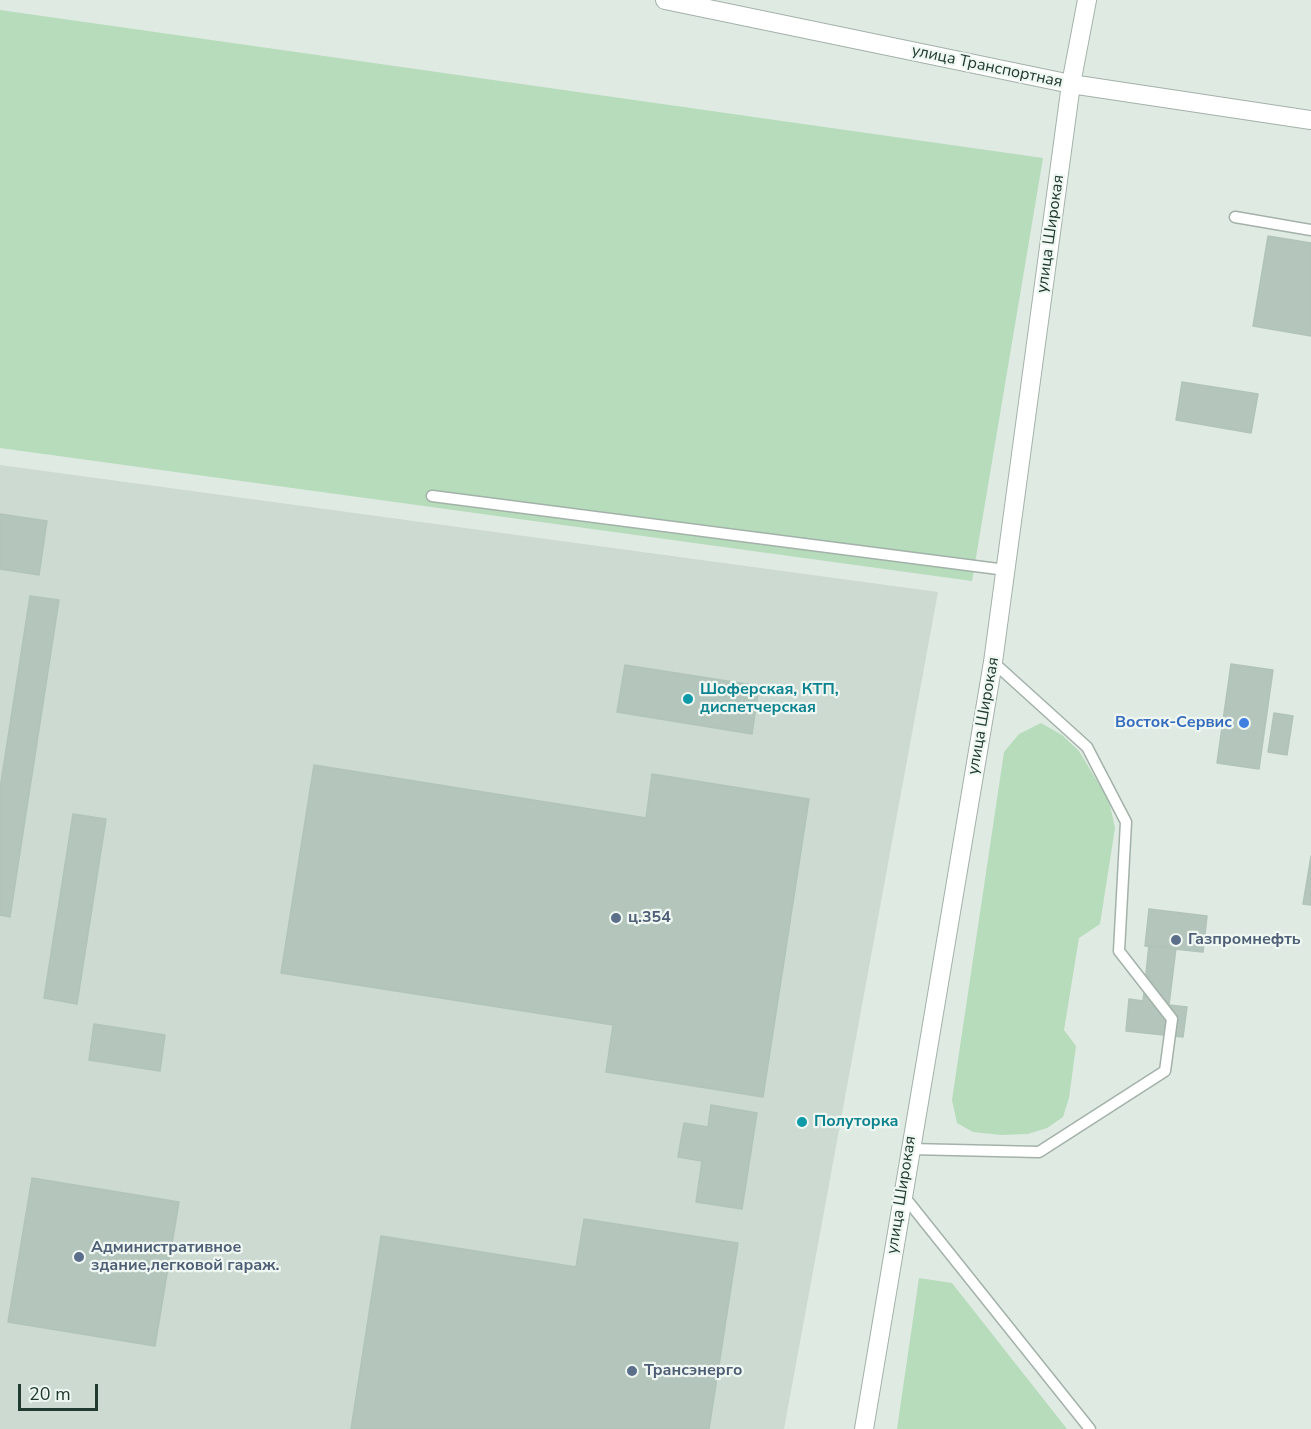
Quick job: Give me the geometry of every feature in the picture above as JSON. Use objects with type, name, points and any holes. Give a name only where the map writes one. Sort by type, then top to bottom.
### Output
[{"type":"street","name":"улица Транспортная","points":[[665,0],[1071,84],[1311,120]]},
{"type":"street","name":"улица Широкая","points":[[864,1429],[993,662],[1071,84],[1087,0]]},
{"type":"lane","points":[[1235,217],[1311,230]]},
{"type":"lane","points":[[432,496],[1006,570]]},
{"type":"lane","points":[[910,1149],[1039,1152],[1165,1071],[1172,1019],[1119,951],[1125,822],[1087,747],[993,662]]},
{"type":"lane","points":[[902,1195],[1090,1429]]},
{"type":"shaded area","points":[[0,465],[938,592],[784,1429],[0,1429]]},
{"type":"green space","points":[[0,10],[1043,158],[972,581],[0,448]]},
{"type":"green space","points":[[1041,723],[1062,735],[1079,751],[1109,801],[1115,828],[1100,924],[1079,938],[1064,1030],[1076,1046],[1069,1098],[1063,1117],[1047,1128],[1028,1134],[1001,1135],[973,1132],[957,1123],[952,1100],[1004,752],[1019,734]]},
{"type":"green space","points":[[919,1278],[952,1283],[1067,1429],[897,1429]]},
{"type":"building","points":[[1268,236],[1311,243],[1311,336],[1253,326]]},
{"type":"building","points":[[1182,382],[1258,394],[1251,433],[1176,420]]},
{"type":"building","points":[[0,514],[47,521],[39,575],[0,569]]},
{"type":"building","points":[[30,596],[59,600],[10,917],[0,915],[0,789]]},
{"type":"building","points":[[1231,664],[1273,670],[1259,769],[1217,763]]},
{"type":"building","name":"Шоферская, КТП, диспетчерская","points":[[625,665],[759,686],[752,734],[617,712]]},
{"type":"building","points":[[1274,713],[1293,716],[1287,755],[1268,752]]},
{"type":"building","points":[[314,765],[646,818],[652,774],[809,799],[763,1097],[606,1072],[613,1025],[281,973]]},
{"type":"building","points":[[73,814],[106,819],[77,1004],[44,998]]},
{"type":"building","points":[[1311,856],[1311,905],[1303,904]]},
{"type":"building","points":[[1149,909],[1207,916],[1203,952],[1145,946]]},
{"type":"building","points":[[1149,945],[1176,948],[1169,1005],[1187,1007],[1183,1037],[1126,1031],[1129,999],[1143,1001]]},
{"type":"building","points":[[94,1024],[165,1035],[160,1071],[89,1060]]},
{"type":"building","points":[[711,1105],[757,1113],[742,1209],[696,1202],[702,1161],[678,1157],[684,1123],[708,1127]]},
{"type":"building","points":[[32,1178],[179,1202],[155,1346],[8,1322]]},
{"type":"building","points":[[584,1219],[738,1243],[709,1429],[351,1429],[381,1236],[576,1267]]},
{"type":"place","name":"Шоферская, КТП, диспетчерская","points":[[688,699]]},
{"type":"place","name":"Восток-Сервис","points":[[1244,723]]},
{"type":"place","name":"ц.354","points":[[616,918]]},
{"type":"place","name":"Газпромнефть","points":[[1176,940]]},
{"type":"place","name":"Полуторка","points":[[802,1122]]},
{"type":"place","name":"Административное здание,легковой гараж.","points":[[79,1257]]},
{"type":"place","name":"Трансэнерго","points":[[632,1371]]}]
